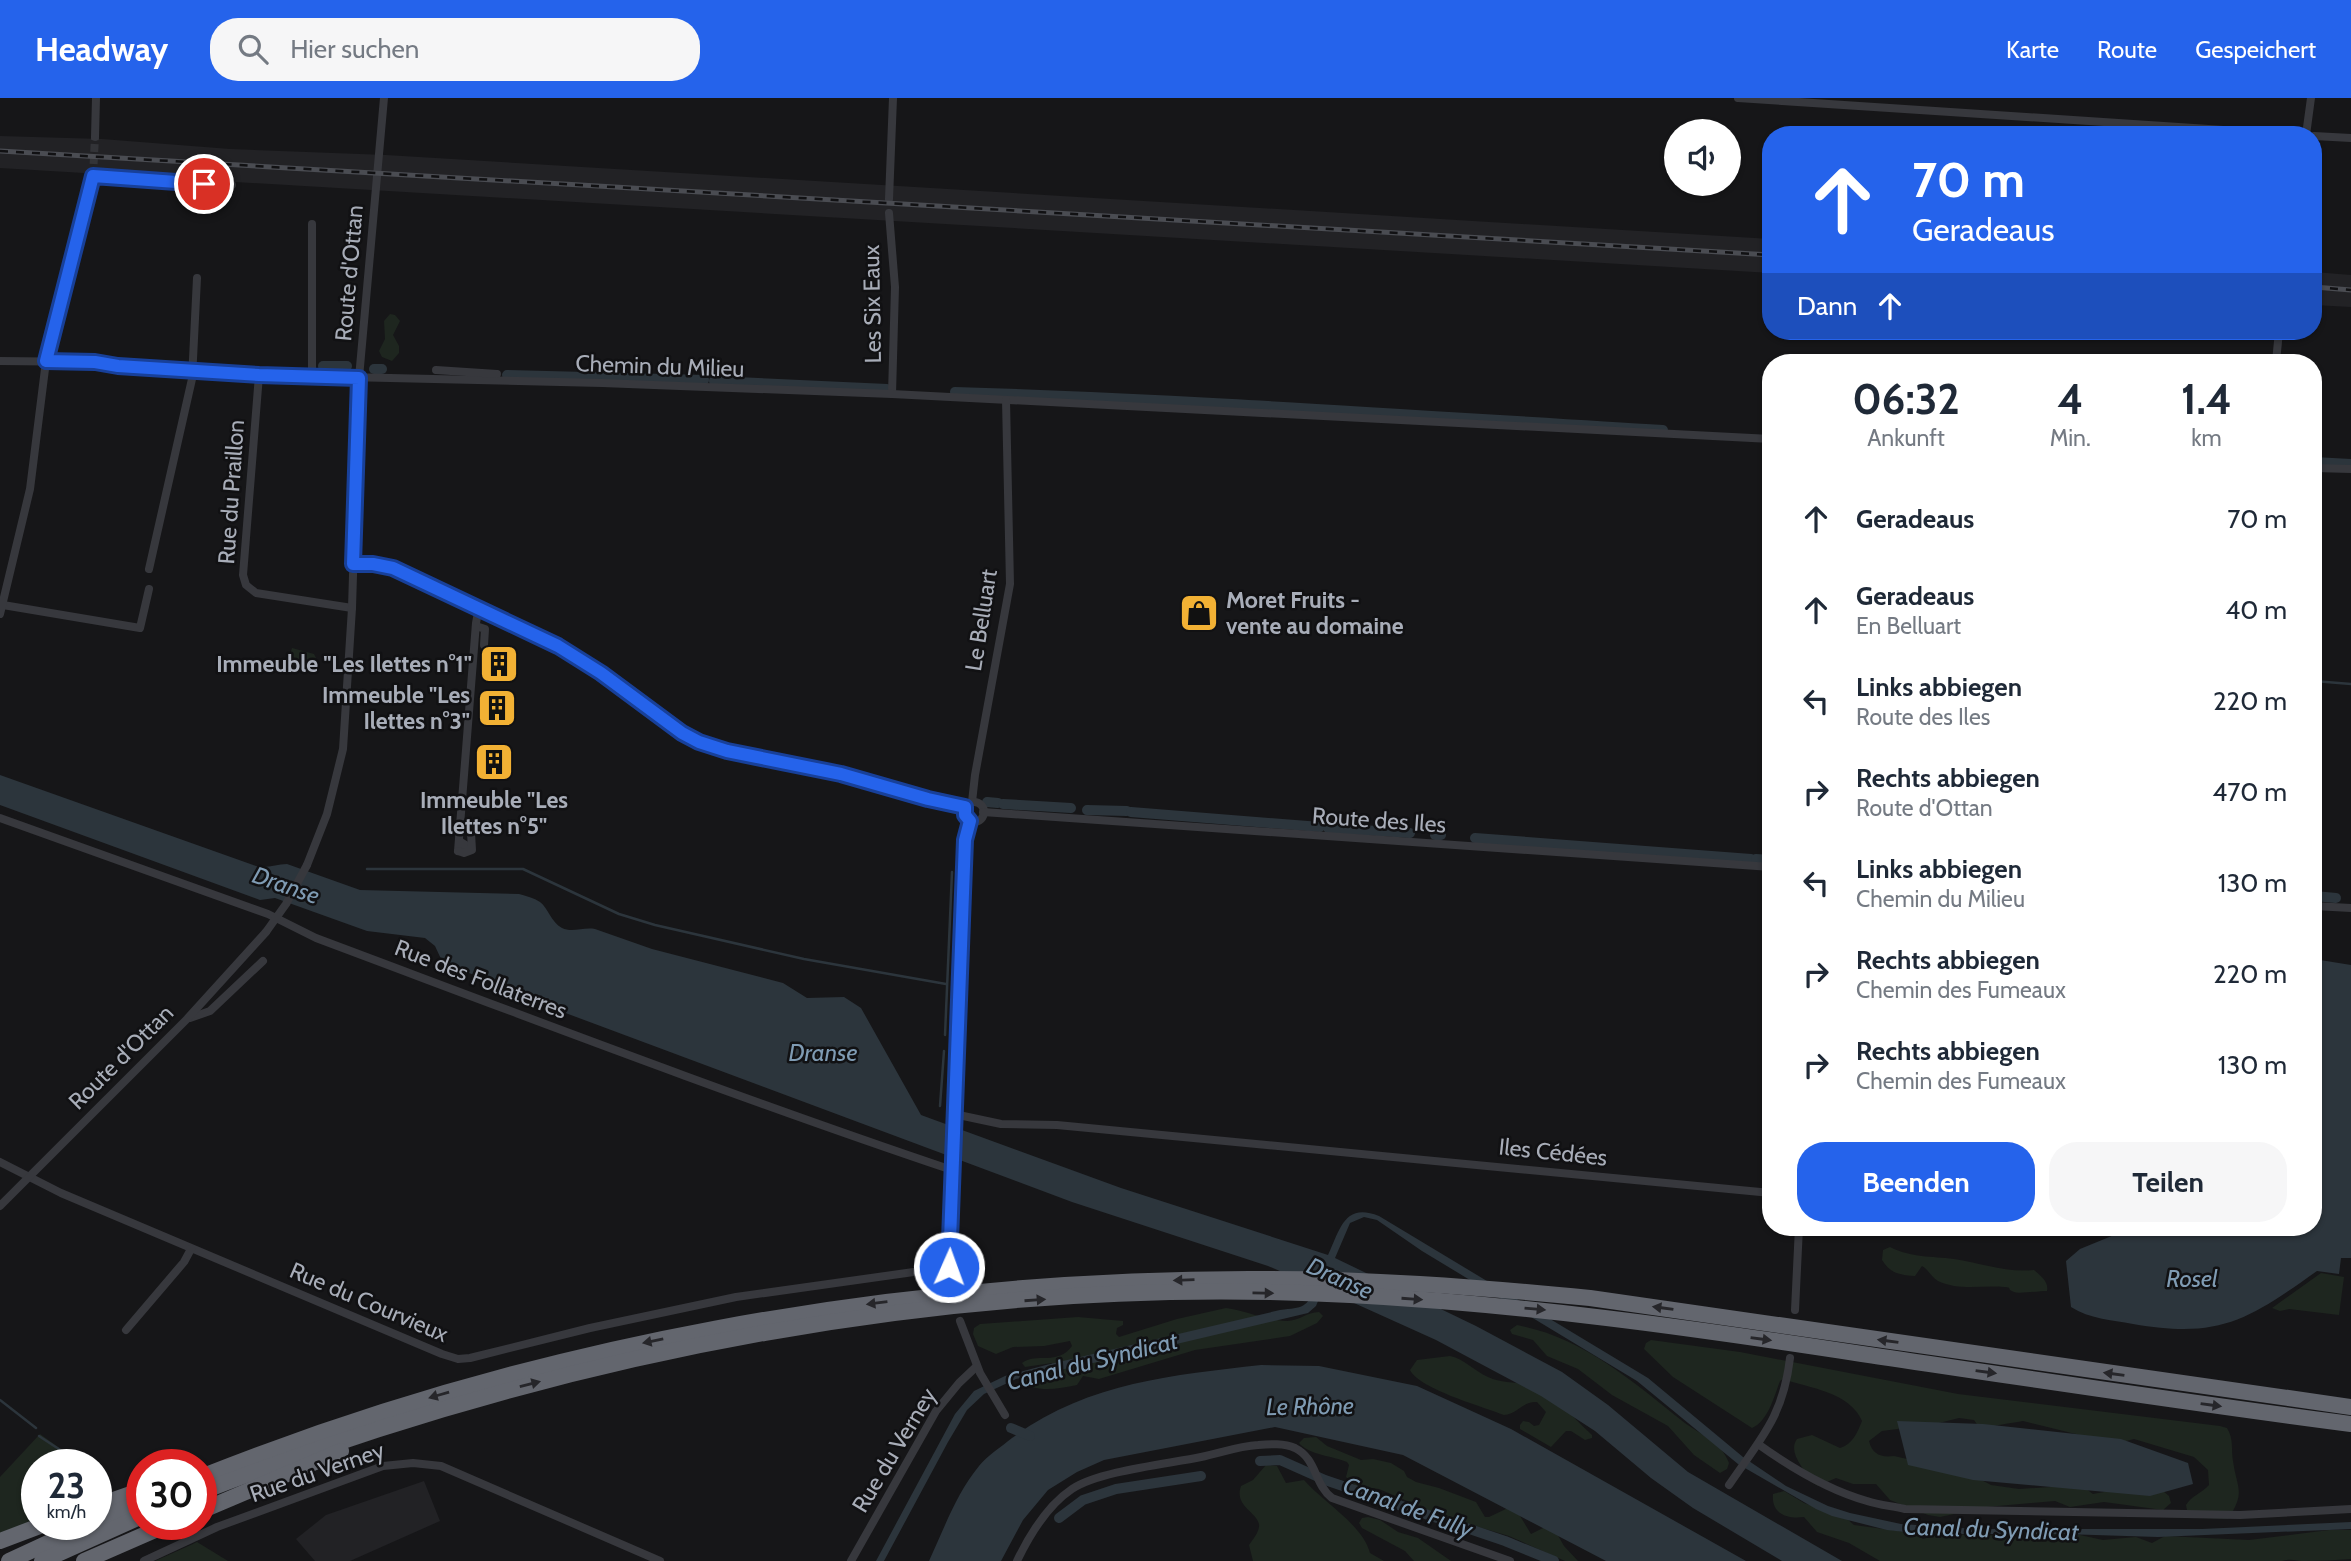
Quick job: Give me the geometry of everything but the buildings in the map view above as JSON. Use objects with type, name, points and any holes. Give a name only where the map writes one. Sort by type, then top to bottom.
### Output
[{"type":"highway","points":[[217,1464],[481,1383],[577,1358],[710,1329],[945,1294],[1110,1282],[1252,1279],[1364,1281],[2351,1424]]},
{"type":"highway","points":[[217,1486],[331,1444],[464,1402],[586,1370],[706,1344],[811,1325],[901,1313],[1025,1301],[1131,1295],[1295,1293],[1590,1298],[2351,1407]]},
{"type":"highway","points":[[217,1504],[464,1402]]},
{"type":"highway","points":[[217,1471],[364,1418]]},
{"type":"highway","points":[[42,1561],[126,1523]]},
{"type":"highway","points":[[0,1541],[21,1533]]},
{"type":"highway","points":[[9,1561],[54,1540]]},
{"type":"highway","points":[[84,1561],[132,1540]]},
{"type":"street","points":[[95,136],[96,98]]},
{"type":"street","name":"Route d'Ottan","points":[[0,1206],[187,1019],[266,932],[291,896],[312,854],[334,790],[343,749],[352,608],[359,378],[384,98]]},
{"type":"street","points":[[889,200],[894,98]]},
{"type":"street","points":[[1738,98],[2166,126]]},
{"type":"street","points":[[2305,126],[2311,98]]},
{"type":"street","points":[[2322,136],[2351,138]]},
{"type":"street","points":[[149,589],[140,628],[1,610],[30,489],[46,361],[93,176],[232,186]]},
{"type":"street","name":"Les Six Eaux","points":[[889,213],[895,287],[892,394]]},
{"type":"street","points":[[312,224],[312,375]]},
{"type":"street","points":[[149,569],[193,370],[197,278]]},
{"type":"street","name":"Chemin du Milieu","points":[[0,361],[95,362],[118,366],[259,375],[602,383],[892,394],[1762,439]]},
{"type":"street","points":[[436,370],[497,374]]},
{"type":"street","name":"Rue du Praillon","points":[[259,375],[243,575],[246,585],[256,593],[352,608]]},
{"type":"street","name":"Le Belluart","points":[[969,805],[1010,584],[1006,400]]},
{"type":"street","points":[[2322,468],[2351,470]]},
{"type":"street","points":[[353,564],[393,568],[479,607],[573,655],[682,733],[699,742],[727,751],[841,774],[928,799],[980,804],[984,812],[980,819],[970,821]]},
{"type":"street","points":[[471,833],[472,850],[464,853],[458,851],[467,846],[459,841],[479,607]]},
{"type":"street","points":[[476,626],[485,629],[484,645]]},
{"type":"street","points":[[969,805],[965,815],[970,821]]},
{"type":"street","name":"Route des Iles","points":[[984,812],[1762,866]]},
{"type":"street","name":"Rue des Follaterres","points":[[0,818],[268,914],[316,937],[720,1090],[952,1166]]},
{"type":"street","points":[[951,1280],[949,1267],[954,1114],[966,833],[970,821]]},
{"type":"street","points":[[2322,906],[2351,908]]},
{"type":"street","points":[[187,1019],[210,1011],[263,961]]},
{"type":"street","name":"Iles Cédées","points":[[954,1114],[1001,1125],[1056,1125],[1332,1149],[1762,1192]]},
{"type":"street","name":"Rue du Courvieux","points":[[0,1161],[28,1178],[191,1249],[458,1359],[736,1297],[949,1267]]},
{"type":"street","points":[[1794,1310],[1798,1236]]},
{"type":"street","points":[[126,1329],[184,1262],[191,1249]]},
{"type":"street","points":[[960,1321],[977,1366],[1005,1415]]},
{"type":"street","points":[[1728,1485],[1756,1447],[1782,1402],[1790,1357]]},
{"type":"street","name":"Rue du Verney","points":[[851,1561],[928,1423],[944,1399],[977,1366]]},
{"type":"street","points":[[1017,1561],[1029,1539],[1055,1504],[1069,1491],[1086,1482],[1256,1445],[1290,1446],[1301,1452],[1314,1465],[1323,1489],[1338,1501],[1510,1561]]},
{"type":"street","points":[[1756,1447],[1826,1485],[1867,1502],[1905,1509],[2240,1515],[2351,1509]]},
{"type":"street","name":"Rue du Verney","points":[[144,1561],[217,1527],[383,1466],[413,1463],[441,1465],[660,1561]]},
{"type":"shaded area","points":[[0,136],[386,155],[1762,238],[1762,272],[0,168]]},
{"type":"shaded area","points":[[2322,273],[2351,275],[2351,307],[2322,305]]},
{"type":"shaded area","points":[[390,314],[400,321],[393,335],[399,346],[399,353],[392,361],[382,357],[379,351],[385,339],[384,321]]},
{"type":"shaded area","points":[[292,648],[314,654],[316,658],[312,672],[287,664]]},
{"type":"shaded area","points":[[1890,1247],[1914,1255],[1954,1259],[2004,1269],[2034,1270],[2046,1282],[2047,1291],[2017,1293],[2004,1287],[1954,1286],[1938,1281],[1922,1266],[1915,1276],[1900,1274],[1888,1268],[1882,1260],[1883,1250]]},
{"type":"shaded area","points":[[2321,1273],[2344,1277],[2339,1315],[2289,1309],[2280,1311],[2272,1308]]},
{"type":"shaded area","points":[[1226,1308],[1287,1321],[1315,1312],[1323,1316],[1317,1323],[1290,1336],[1195,1350],[1099,1379],[1083,1376],[1077,1385],[1054,1389],[1040,1389],[1019,1381],[1021,1377],[1048,1372],[1052,1369],[1052,1363],[1025,1367],[1022,1363],[1060,1356],[1072,1346],[1070,1341],[1044,1346],[1013,1347],[996,1354],[978,1346],[973,1334],[974,1328],[980,1324],[1078,1317],[1123,1321],[1123,1325],[1117,1328],[1116,1334],[1119,1337],[1177,1319]]},
{"type":"shaded area","points":[[1517,1325],[1563,1339],[1605,1362],[1721,1449],[1729,1463],[1727,1469],[1720,1473],[1694,1455],[1668,1426],[1612,1395],[1578,1369],[1547,1356],[1533,1340],[1512,1334],[1510,1330]]},
{"type":"shaded area","points":[[1651,1340],[1740,1352],[1958,1394],[2220,1426],[2227,1428],[2231,1436],[2239,1496],[2228,1519],[2202,1518],[2187,1510],[2186,1505],[2209,1485],[2208,1470],[2194,1457],[2134,1439],[2122,1442],[2092,1438],[2023,1421],[1981,1430],[1974,1420],[1959,1418],[1882,1431],[1869,1441],[1872,1449],[1881,1456],[1894,1456],[1968,1473],[1991,1485],[2019,1489],[2081,1485],[2093,1494],[2162,1490],[2169,1496],[2171,1503],[2163,1510],[2104,1502],[2070,1507],[2055,1501],[1987,1507],[1940,1517],[1890,1500],[1876,1484],[1853,1484],[1836,1478],[1818,1486],[1798,1461],[1794,1444],[1797,1439],[1812,1435],[1840,1448],[1848,1444],[1862,1421],[1848,1403],[1828,1392],[1783,1379],[1766,1414],[1758,1425],[1752,1428],[1673,1377],[1644,1349],[1646,1343]]},
{"type":"shaded area","points":[[1450,1356],[1493,1379],[1526,1384],[1540,1390],[1563,1408],[1592,1438],[1585,1440],[1571,1431],[1566,1431],[1551,1447],[1520,1429],[1523,1421],[1534,1426],[1539,1425],[1546,1412],[1537,1402],[1527,1403],[1504,1415],[1438,1390],[1416,1377],[1410,1370],[1417,1360]]},
{"type":"shaded area","points":[[40,1434],[61,1449],[26,1449]]},
{"type":"shaded area","points":[[1316,1437],[1327,1446],[1361,1460],[1373,1459],[1391,1463],[1416,1482],[1476,1502],[1485,1517],[1510,1507],[1517,1511],[1531,1534],[1545,1527],[1556,1532],[1578,1561],[1565,1561],[1509,1536],[1445,1517],[1379,1489],[1356,1486],[1346,1477],[1349,1465],[1347,1462],[1315,1453],[1299,1443],[1304,1438]]},
{"type":"shaded area","points":[[21,1454],[21,1526],[0,1533],[0,1477]]},
{"type":"shaded area","points":[[1266,1465],[1277,1466],[1286,1483],[1304,1480],[1351,1523],[1370,1553],[1384,1561],[1253,1561],[1249,1545],[1259,1524],[1240,1499],[1240,1493],[1241,1486],[1253,1480]]},
{"type":"shaded area","points":[[424,1481],[440,1521],[350,1561],[315,1561],[296,1539],[326,1515]]},
{"type":"shaded area","points":[[1784,1491],[1804,1503],[1846,1518],[1854,1525],[1913,1533],[1923,1539],[1941,1534],[2031,1534],[2080,1535],[2103,1540],[2136,1537],[2152,1543],[2165,1536],[2249,1540],[2329,1530],[2351,1530],[2351,1559],[1880,1561],[1849,1543],[1817,1532],[1804,1517],[1781,1514],[1773,1501],[1773,1494]]},
{"type":"shaded area","points":[[1362,1518],[1380,1520],[1398,1532],[1418,1538],[1451,1561],[1414,1561],[1405,1551],[1362,1528],[1359,1523]]},
{"type":"shaded area","points":[[197,1542],[228,1561],[155,1561],[193,1544]]},
{"type":"water","name":"Dranse","points":[[0,775],[256,866],[287,864],[360,890],[519,894],[540,902],[562,928],[595,929],[652,949],[783,983],[807,998],[844,997],[861,1008],[921,1115],[1121,1188],[1328,1255],[1340,1228],[1351,1216],[1367,1213],[1379,1216],[1648,1378],[1743,1457],[1786,1486],[1828,1506],[1901,1524],[1976,1529],[2202,1529],[2351,1522],[2351,1529],[2158,1537],[1922,1534],[1887,1530],[1832,1516],[1738,1464],[1637,1381],[1422,1251],[1377,1220],[1364,1217],[1350,1223],[1335,1258],[1476,1326],[1562,1372],[1608,1405],[1688,1472],[1842,1561],[1782,1561],[1693,1508],[1651,1478],[1595,1431],[1541,1396],[1436,1340],[1323,1289],[1316,1306],[1308,1313],[1016,1379],[984,1394],[967,1410],[884,1561],[876,1561],[955,1414],[974,1391],[1005,1376],[1046,1365],[1303,1306],[1315,1286],[1268,1266],[1072,1202],[528,999],[442,961],[435,946],[425,938],[367,931],[275,898],[260,900],[0,805]]},
{"type":"water","name":"Rosel","points":[[2322,960],[2351,965],[2351,1258],[2341,1258],[2339,1274],[2317,1271],[2271,1302],[2232,1322],[2189,1329],[2163,1328],[2093,1317],[2071,1307],[2066,1261],[2080,1249],[2112,1236],[2322,1236]]},
{"type":"water","name":"Le Rhône","points":[[1261,1365],[1319,1366],[1417,1386],[1511,1429],[1746,1561],[1606,1561],[1403,1455],[1275,1427],[1104,1460],[1077,1472],[1048,1490],[1023,1520],[1001,1561],[929,1561],[957,1500],[979,1466],[1040,1419],[1100,1393],[1131,1385],[1195,1373]]},
{"type":"water","points":[[1897,1421],[1983,1424],[2121,1439],[2188,1463],[2193,1484],[2150,1496],[1973,1480],[1908,1465]]},
{"type":"waterway","points":[[323,366],[347,366]]},
{"type":"waterway","points":[[374,369],[382,369]]},
{"type":"waterway","points":[[507,375],[704,380]]},
{"type":"waterway","points":[[714,381],[887,389]]},
{"type":"waterway","points":[[955,392],[1220,403],[1663,430]]},
{"type":"waterway","points":[[2322,462],[2351,464]]},
{"type":"waterway","points":[[2322,682],[2351,684]]},
{"type":"waterway","points":[[987,802],[998,803]]},
{"type":"waterway","points":[[1003,804],[1071,808]]},
{"type":"waterway","points":[[1087,810],[1127,811]]},
{"type":"waterway","points":[[1131,812],[1320,827]]},
{"type":"waterway","points":[[1328,828],[1410,833]]},
{"type":"waterway","points":[[1435,835],[1441,835]]},
{"type":"waterway","points":[[1475,838],[1751,859]]},
{"type":"waterway","points":[[1756,859],[1762,859]]},
{"type":"waterway","points":[[367,869],[523,869],[619,914],[655,925],[804,959],[946,984]]},
{"type":"waterway","points":[[945,1035],[952,872]]},
{"type":"waterway","points":[[2322,897],[2336,898]]},
{"type":"waterway","points":[[940,1106],[944,1051]]},
{"type":"waterway","points":[[0,1400],[36,1428]]},
{"type":"waterway","points":[[1011,1428],[1030,1436]]},
{"type":"waterway","points":[[39,1436],[59,1449]]},
{"type":"waterway","name":"Canal de Fully","points":[[1260,1461],[1280,1460],[1325,1480],[1505,1541],[1554,1561]]},
{"type":"waterway","name":"Canal de Fully","points":[[1059,1518],[1083,1500],[1116,1489],[1201,1476]]},
{"type":"tunnel","points":[[93,176],[95,137]]},
{"type":"railway","points":[[0,151],[1762,254]]},
{"type":"railway","points":[[2322,288],[2351,290]]},
{"type":"place","name":"Moret Fruits - vente au domaine","points":[[1199,613]]},
{"type":"place","name":"Immeuble \"Les Ilettes n°1\"","points":[[499,664]]},
{"type":"place","name":"Immeuble \"Les Ilettes n°3\"","points":[[497,708]]},
{"type":"place","name":"Immeuble \"Les Ilettes n°5\"","points":[[494,762]]},
{"type":"route","points":[[204,184],[93,176],[46,361],[95,362],[118,366],[259,375],[359,378],[353,564],[385,565],[393,568],[540,636],[601,673],[682,733],[707,745],[841,774],[965,807],[965,815],[970,821],[965,840],[949,1267]]},
{"type":"water label","name":"Canal du Syndicat","points":[[1092,1361]]},
{"type":"water label","name":"Canal du Syndicat","points":[[1991,1529]]}]
